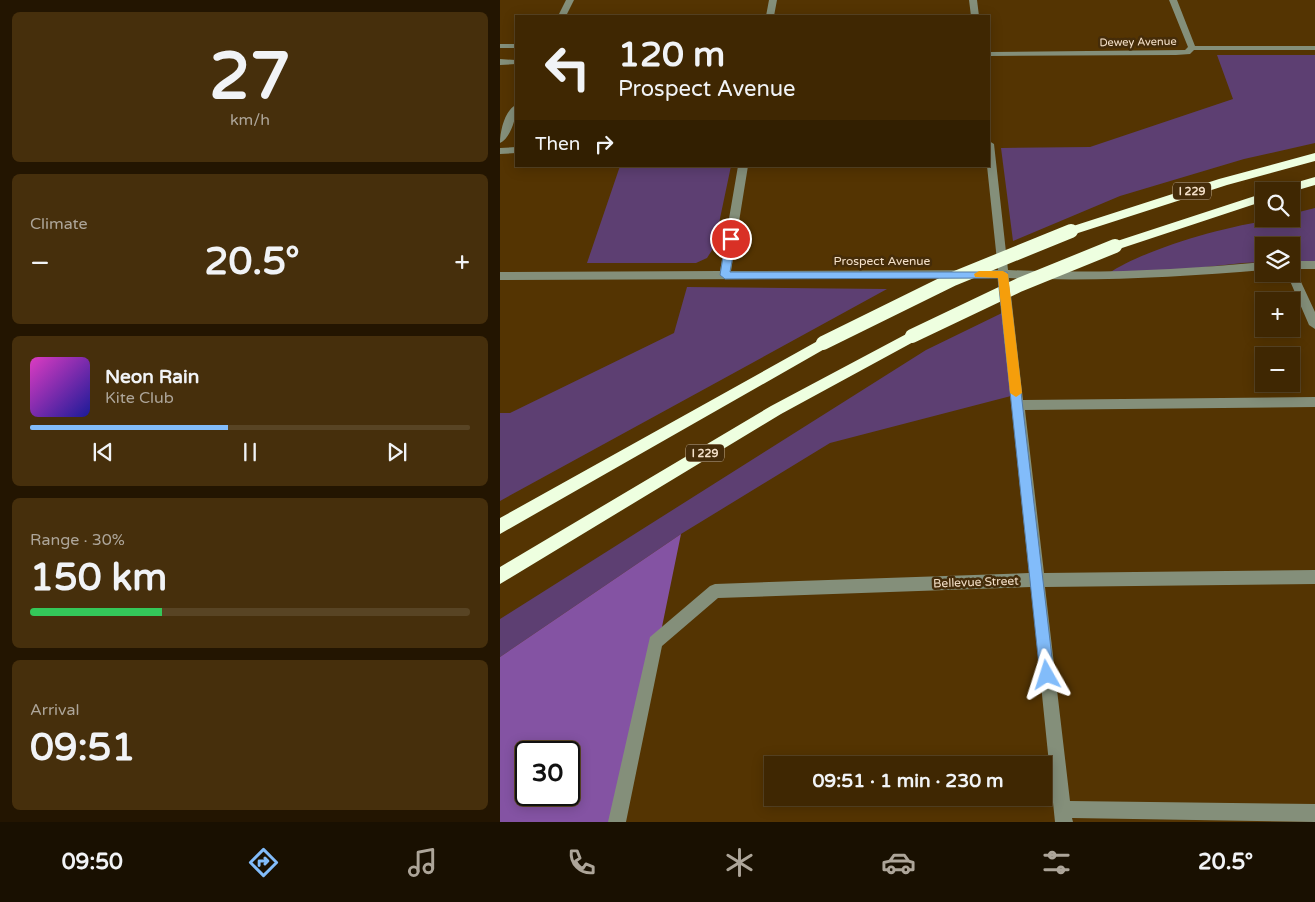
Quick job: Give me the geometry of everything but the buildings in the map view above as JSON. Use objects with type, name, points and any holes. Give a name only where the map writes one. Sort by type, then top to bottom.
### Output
[{"type":"highway","name":"I 229","points":[[500,527],[823,344],[953,279],[1071,232],[1192,191],[1315,157]]},
{"type":"highway","points":[[1300,185],[1315,181]]},
{"type":"highway","name":"I 229","points":[[500,576],[776,410],[912,336],[1020,285],[1115,246],[1255,200]]},
{"type":"street","points":[[562,15],[570,0]]},
{"type":"street","points":[[770,15],[773,0]]},
{"type":"street","points":[[973,0],[975,15]]},
{"type":"street","points":[[1173,0],[1192,48]]},
{"type":"street","points":[[500,46],[515,46]]},
{"type":"street","name":"Dewey Avenue","points":[[990,54],[1176,53],[1187,52],[1192,48],[1315,48]]},
{"type":"street","points":[[500,62],[515,62]]},
{"type":"street","points":[[500,140],[515,110]]},
{"type":"street","points":[[500,151],[515,150]]},
{"type":"street","points":[[990,155],[1063,815],[1315,813]]},
{"type":"street","points":[[725,275],[743,167]]},
{"type":"street","points":[[1300,265],[1315,265]]},
{"type":"street","name":"Prospect Avenue","points":[[500,276],[1003,274],[1074,277],[1143,275],[1255,267]]},
{"type":"street","points":[[1296,282],[1315,325]]},
{"type":"street","points":[[1017,405],[1315,402]]},
{"type":"street","name":"Bellevue Street","points":[[618,822],[655,642],[715,591],[1037,580],[1315,577]]},
{"type":"shaded area","points":[[1217,55],[1315,55],[1315,143],[1244,159],[1120,196],[1013,241],[1001,148],[1090,147],[1233,99]]},
{"type":"shaded area","points":[[620,167],[731,167],[714,247],[707,258],[696,263],[587,263]]},
{"type":"shaded area","points":[[1315,208],[1315,262],[1300,262],[1300,237],[1255,237],[1255,262],[1169,271],[1109,273],[1147,254],[1223,229],[1255,223],[1255,227],[1300,227],[1300,212]]},
{"type":"shaded area","points":[[687,287],[887,289],[500,501],[500,413],[510,413],[674,333]]},
{"type":"shaded area","points":[[1002,313],[1011,396],[830,443],[681,534],[500,657],[500,619],[926,350]]},
{"type":"shaded area","points":[[681,534],[622,822],[500,822],[500,657]]},
{"type":"slow traffic","points":[[979,274],[1003,274],[1016,393]]},
{"type":"route","points":[[731,239],[725,275],[1003,274],[1047,675]]}]
